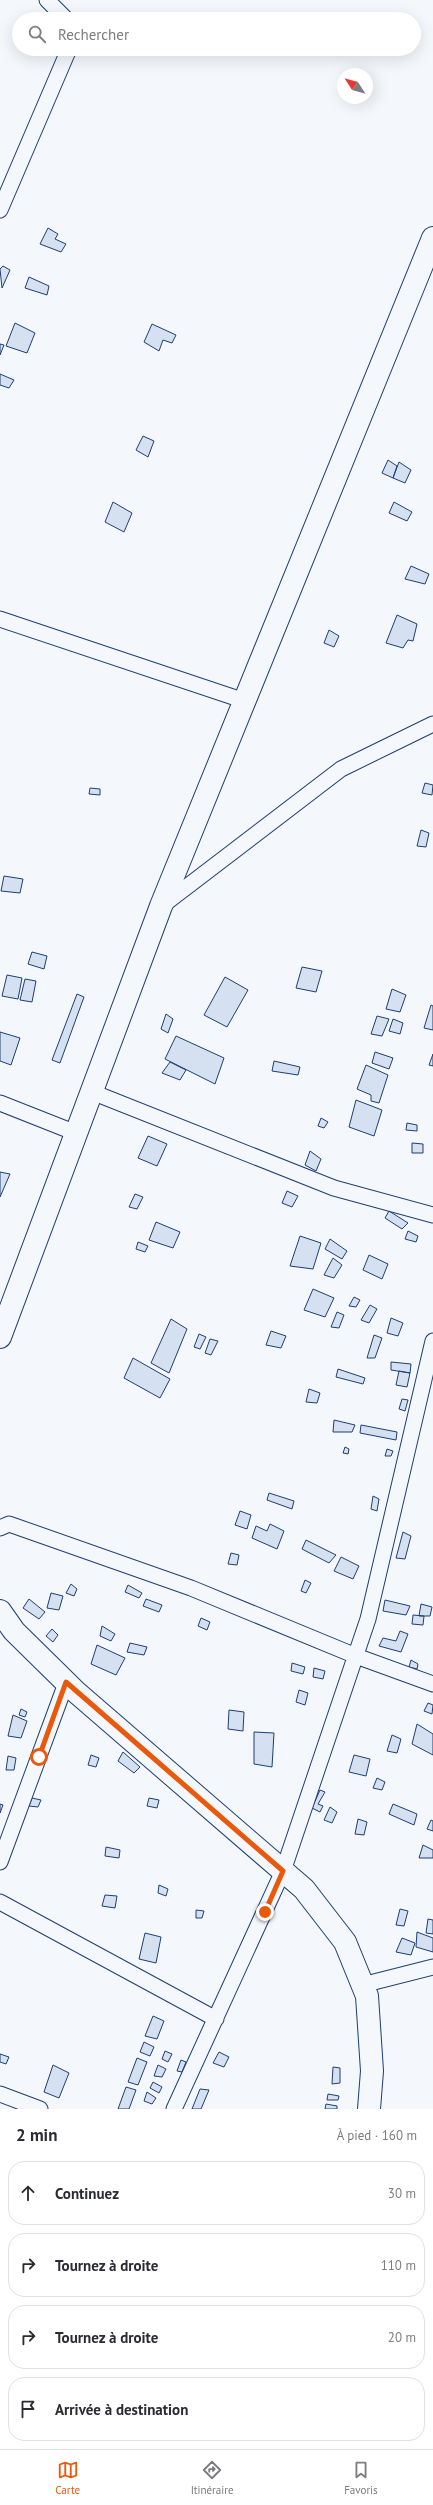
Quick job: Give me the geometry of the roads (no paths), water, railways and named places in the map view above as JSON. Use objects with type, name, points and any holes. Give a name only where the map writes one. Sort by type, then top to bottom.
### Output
[{"type":"main road","points":[[0,1337],[161,906],[433,238]]},
{"type":"main road","points":[[0,1611],[14,1631],[66,1682],[304,1889],[345,1942],[367,1996],[372,2071],[369,2109]]},
{"type":"street","points":[[47,0],[59,12]]},
{"type":"street","points":[[0,210],[66,56]]},
{"type":"street","points":[[0,619],[245,701]]},
{"type":"street","points":[[161,906],[341,769],[433,724]]},
{"type":"street","points":[[92,1092],[334,1188],[433,1215]]},
{"type":"street","points":[[0,1103],[76,1133]]},
{"type":"street","points":[[174,2109],[283,1871],[356,1656],[368,1618],[433,1341]]},
{"type":"street","points":[[0,1528],[9,1524],[191,1588],[356,1656],[433,1684]]},
{"type":"street","points":[[0,1862],[66,1682]]},
{"type":"street","points":[[0,1902],[216,2019]]},
{"type":"street","points":[[362,1985],[433,1966]]},
{"type":"street","points":[[0,2094],[40,2109]]}]
